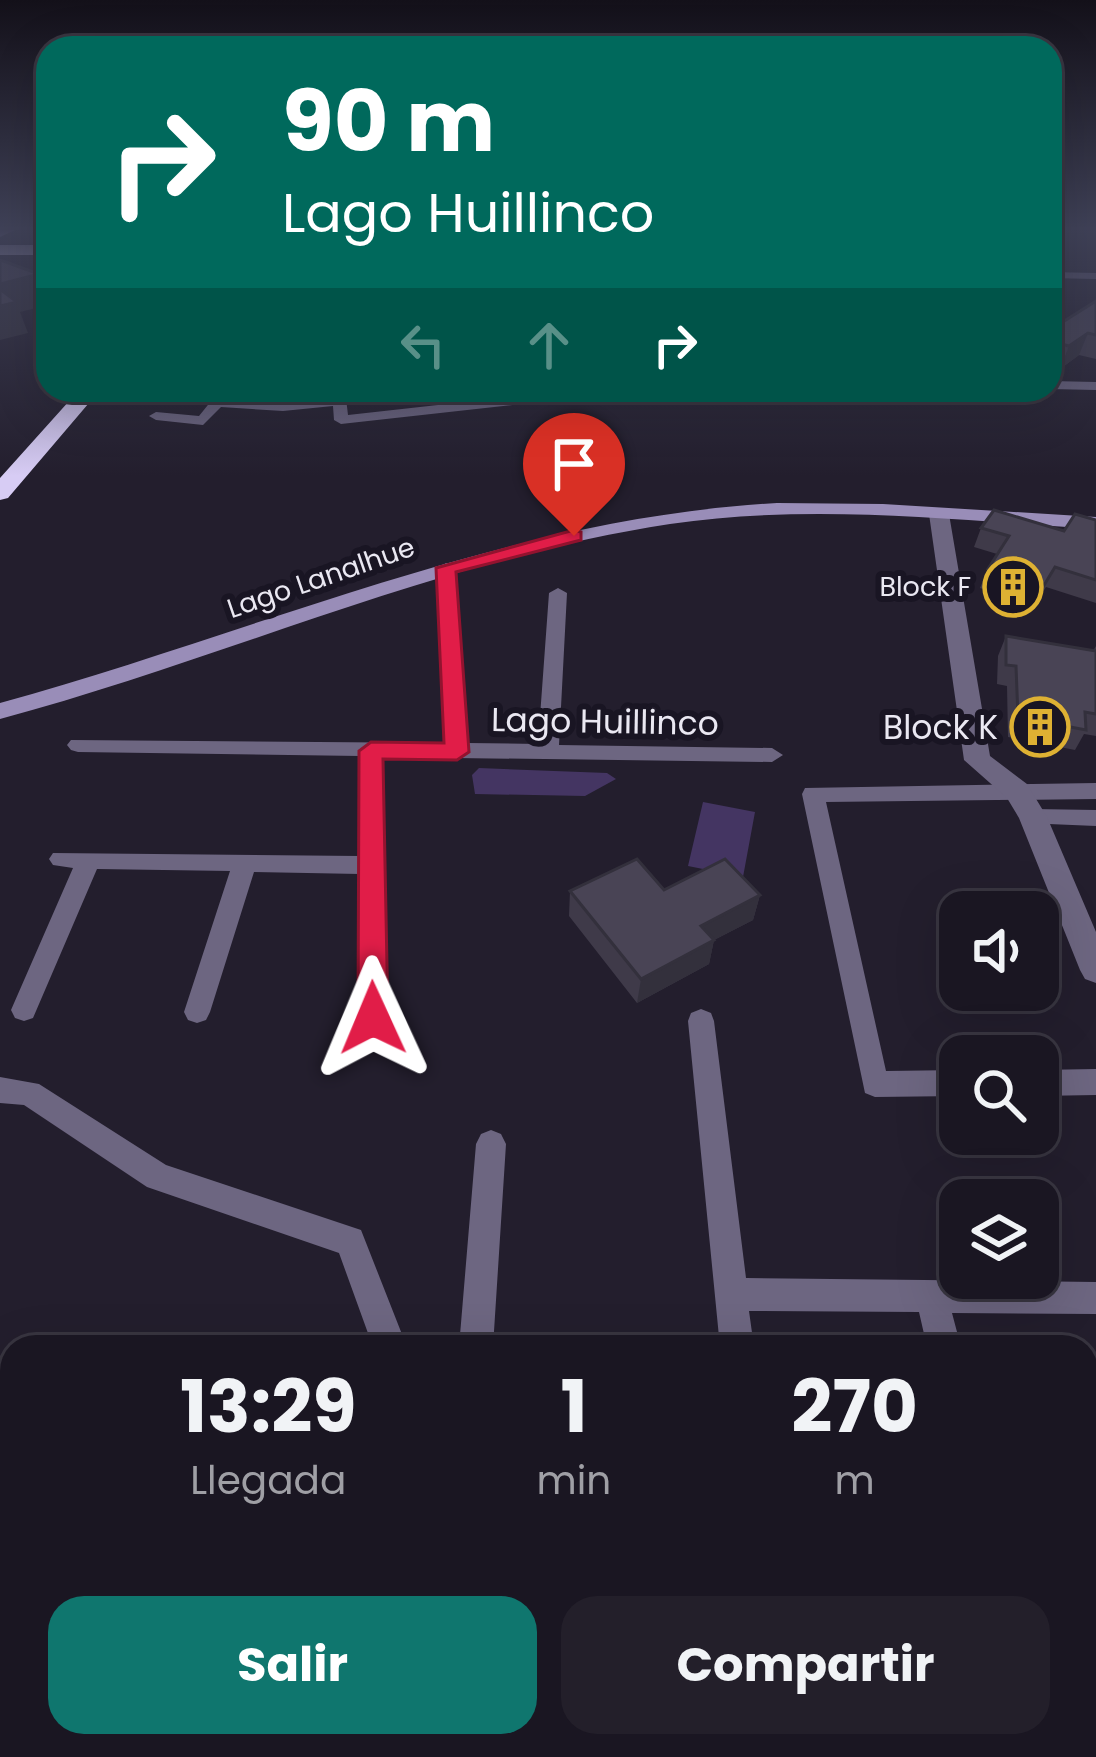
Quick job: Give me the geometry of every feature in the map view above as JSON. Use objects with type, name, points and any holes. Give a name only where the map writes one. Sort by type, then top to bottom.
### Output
[{"type":"highway","points":[[0,466],[57,402]]},
{"type":"highway","points":[[0,493],[80,402]]},
{"type":"main road","name":"Lago Lanalhue","points":[[0,711],[67,694],[446,568],[542,542],[710,513],[846,507],[1096,524]]},
{"type":"street","points":[[1062,385],[1096,386]]},
{"type":"street","points":[[156,416],[203,421],[218,402]]},
{"type":"street","points":[[256,402],[283,407],[306,402]]},
{"type":"street","points":[[340,402],[341,420],[428,402]]},
{"type":"street","points":[[939,514],[977,760],[1025,804],[1096,970]]},
{"type":"street","points":[[446,568],[457,752]]},
{"type":"street","points":[[548,754],[558,593]]},
{"type":"street","name":"Lago Huillinco","points":[[78,745],[772,755]]},
{"type":"street","points":[[371,751],[373,1018]]},
{"type":"street","points":[[1025,804],[1096,790]]},
{"type":"street","points":[[939,1083],[875,1084],[813,794],[1025,804],[1096,818]]},
{"type":"street","points":[[24,1010],[75,860],[370,865]]},
{"type":"street","points":[[196,1012],[244,865]]},
{"type":"street","points":[[701,1022],[736,1335]]},
{"type":"street","points":[[1059,1082],[1096,1082]]},
{"type":"street","points":[[0,1090],[29,1093],[158,1177],[350,1241],[385,1335]]},
{"type":"street","points":[[477,1335],[491,1144]]},
{"type":"street","points":[[731,1294],[1096,1298]]},
{"type":"street","points":[[932,1296],[941,1335]]},
{"type":"shaded area","points":[[479,768],[607,773],[616,779],[585,796],[475,794],[472,775]]},
{"type":"shaded area","points":[[703,802],[755,812],[743,877],[688,866]]},
{"type":"building","points":[[1079,312],[1096,312],[1096,335],[1088,333],[1069,346],[1062,344],[1062,322]]},
{"type":"building","points":[[994,510],[1064,531],[1075,514],[1096,520],[1096,580],[1055,567],[1043,587],[988,569],[1009,536],[981,528]]},
{"type":"building","points":[[1006,636],[1096,651],[1096,714],[1085,712],[1086,730],[1018,717],[1016,666],[1006,665]]},
{"type":"building","points":[[637,859],[664,890],[725,859],[760,895],[701,926],[714,940],[641,979],[570,891]]},
{"type":"place","name":"Block F","points":[[1013,587]]},
{"type":"place","name":"Block K","points":[[1040,727]]},
{"type":"route","points":[[373,1018],[371,751],[457,752],[446,568],[574,536]]}]
